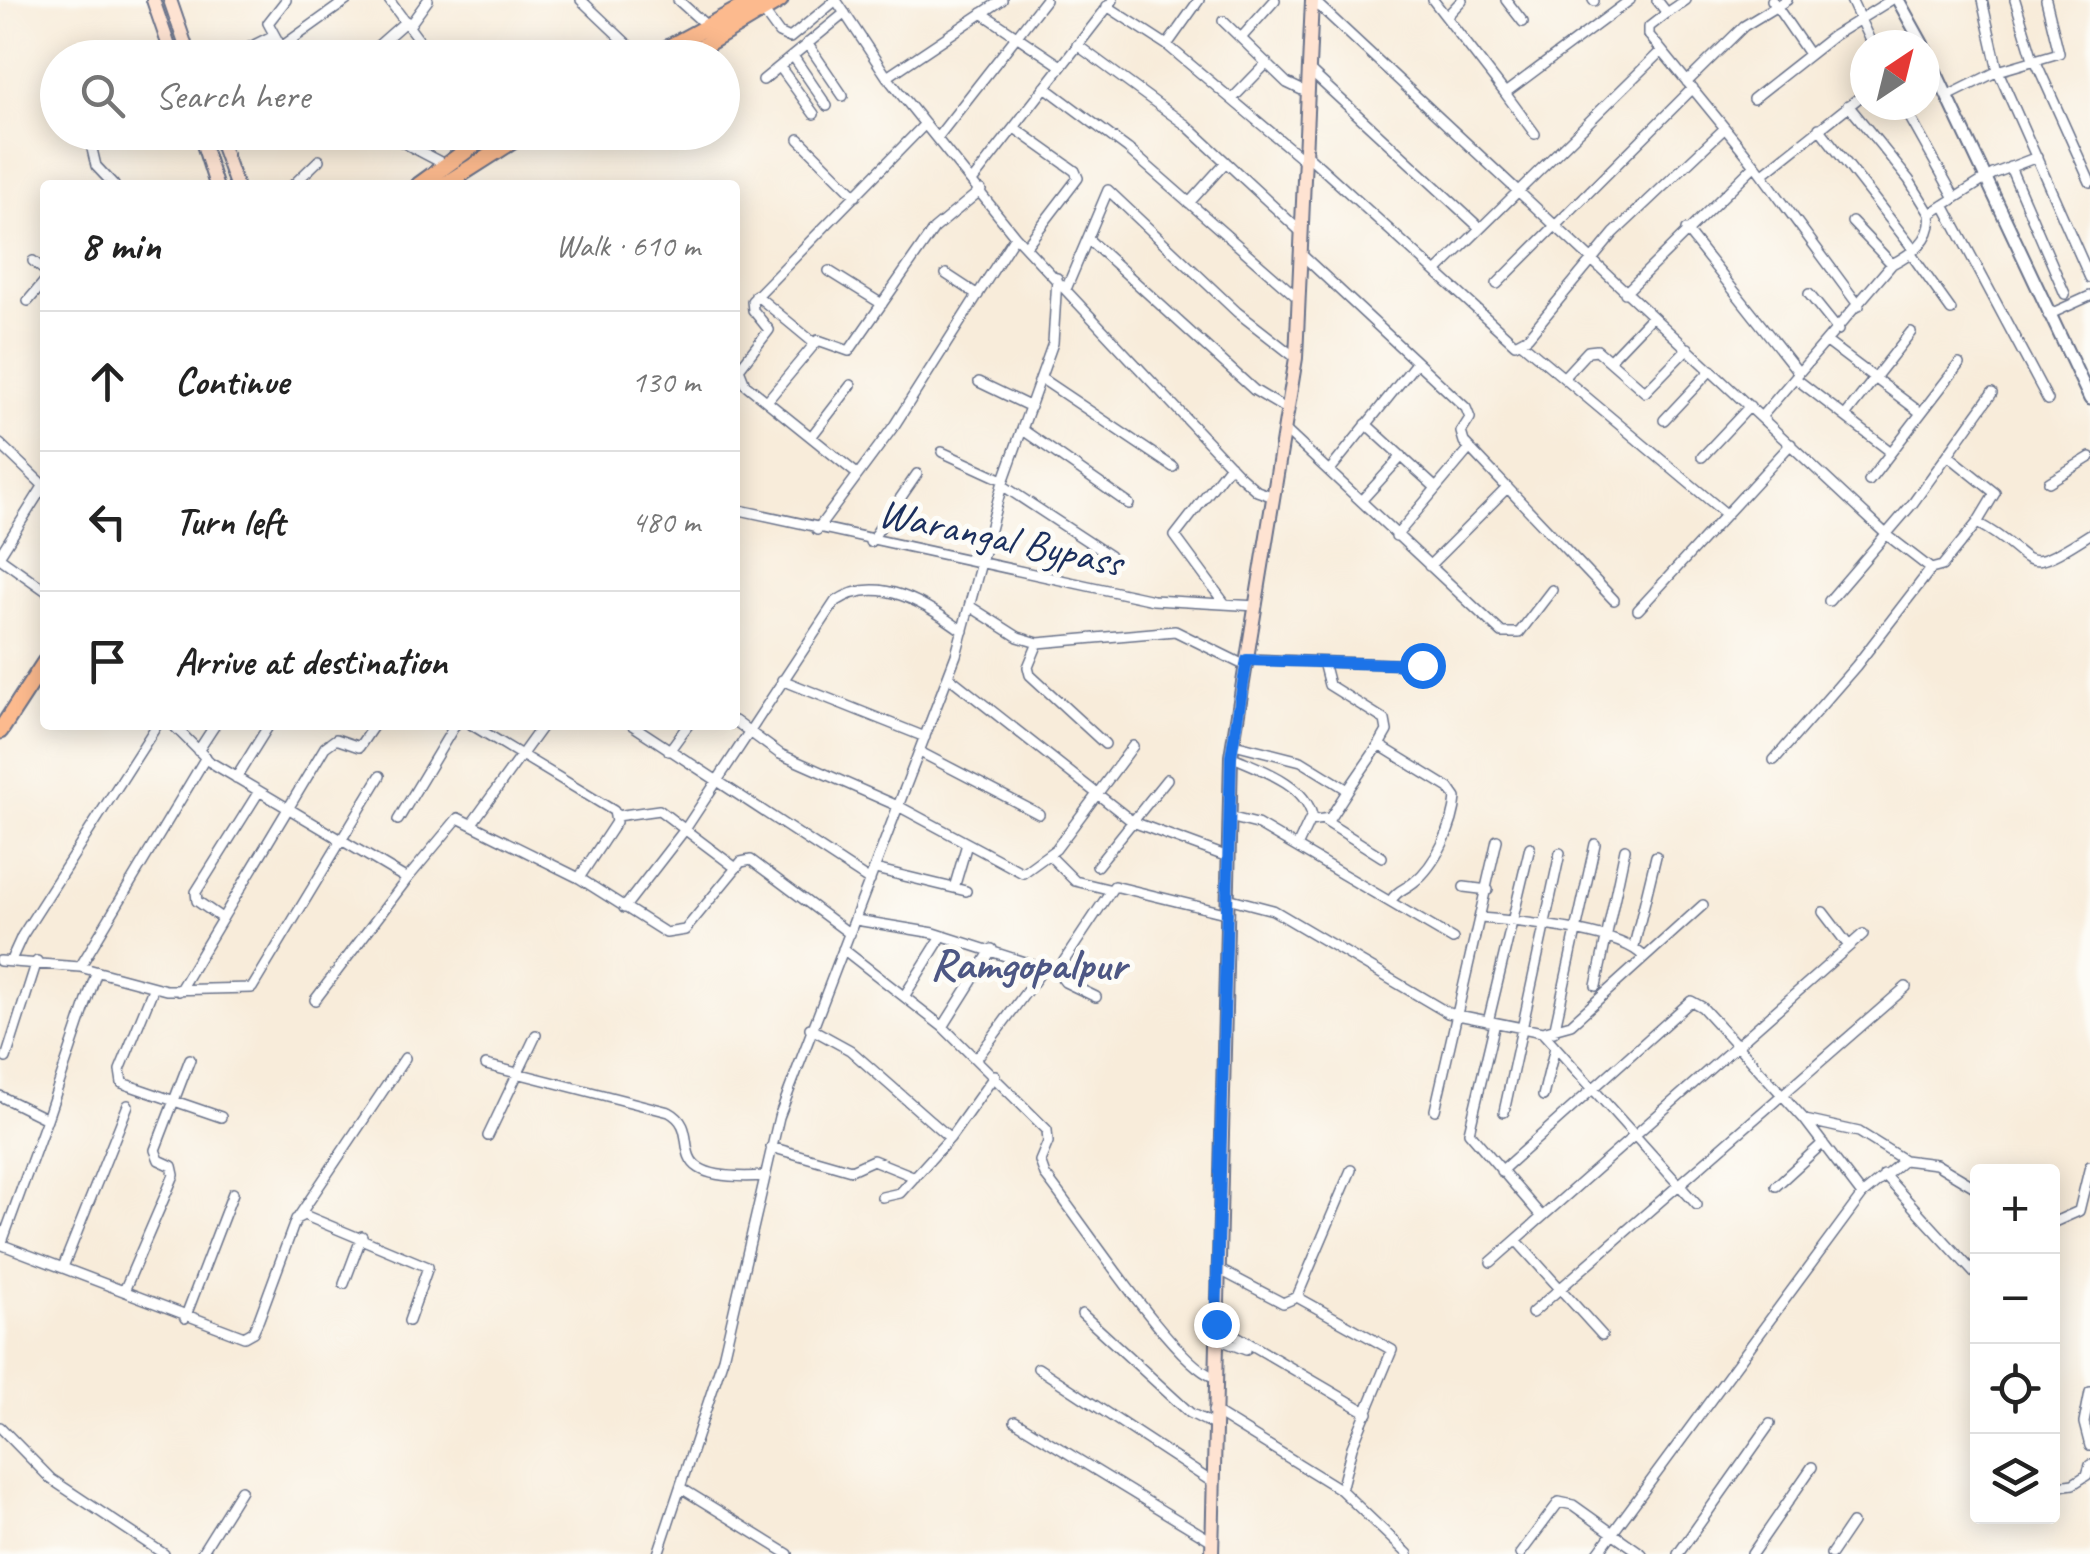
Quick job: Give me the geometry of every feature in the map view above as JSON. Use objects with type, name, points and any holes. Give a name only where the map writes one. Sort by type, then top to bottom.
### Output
[{"type":"highway","points":[[682,40],[780,0]]},
{"type":"highway","points":[[709,40],[760,6]]},
{"type":"highway","points":[[426,180],[464,150]]},
{"type":"highway","points":[[452,180],[499,150]]},
{"type":"highway","points":[[0,731],[40,670]]},
{"type":"main road","points":[[153,0],[167,40]]},
{"type":"main road","points":[[1212,1548],[1232,750],[1296,358],[1313,0]]},
{"type":"main road","points":[[175,2],[185,40]]},
{"type":"main road","points":[[204,150],[214,180]]},
{"type":"main road","points":[[223,150],[234,180]]},
{"type":"street","points":[[275,40],[270,16],[286,0]]},
{"type":"street","points":[[291,40],[347,0]]},
{"type":"street","points":[[389,0],[419,40]]},
{"type":"street","points":[[386,40],[428,0]]},
{"type":"street","points":[[582,0],[626,40]]},
{"type":"street","points":[[678,0],[708,27]]},
{"type":"street","points":[[760,6],[780,33],[790,38],[836,0],[888,76],[1016,236],[1230,466],[1257,491],[1274,497]]},
{"type":"street","points":[[888,76],[1002,0]]},
{"type":"street","points":[[937,138],[1045,0]]},
{"type":"street","points":[[1167,44],[1199,0]]},
{"type":"street","points":[[1240,38],[1276,0]]},
{"type":"street","points":[[1313,0],[1625,294],[1887,535],[1930,569]]},
{"type":"street","points":[[1433,0],[1535,134]]},
{"type":"street","points":[[1447,16],[1462,0]]},
{"type":"street","points":[[1506,0],[1523,22]]},
{"type":"street","points":[[1504,93],[1630,0]]},
{"type":"street","points":[[1657,0],[1667,13]]},
{"type":"street","points":[[1686,0],[1647,31],[1759,170],[1859,306]]},
{"type":"street","points":[[1497,284],[1744,26],[1774,4],[1788,0]]},
{"type":"street","points":[[1851,0],[1865,30]]},
{"type":"street","points":[[1753,99],[1859,17],[1894,0],[1912,30]]},
{"type":"street","points":[[1982,0],[1998,72],[2090,278]]},
{"type":"street","points":[[2014,0],[2035,60],[2090,182]]},
{"type":"street","points":[[1948,96],[2060,49],[2046,0]]},
{"type":"street","points":[[973,180],[1110,3],[1167,44],[1305,157],[1510,342],[1522,342],[1726,514]]},
{"type":"street","points":[[1774,4],[1809,54]]},
{"type":"street","points":[[762,80],[844,13]]},
{"type":"street","points":[[982,13],[1061,66]]},
{"type":"street","points":[[1224,21],[1287,84],[1308,93]]},
{"type":"street","points":[[264,40],[272,36]]},
{"type":"street","points":[[807,43],[843,96]]},
{"type":"street","points":[[1077,45],[1186,125],[1302,232]]},
{"type":"street","points":[[1436,272],[1661,52]]},
{"type":"street","points":[[793,56],[828,106]]},
{"type":"street","points":[[1232,99],[1267,64]]},
{"type":"street","points":[[780,67],[814,114]]},
{"type":"street","points":[[1309,70],[1480,228]]},
{"type":"street","points":[[1940,81],[2090,398]]},
{"type":"street","points":[[1044,88],[1128,149],[1298,298]]},
{"type":"street","points":[[1625,294],[1686,230],[1759,170],[1848,106],[1909,180],[1930,214],[1932,227],[1912,252],[1892,264],[1762,417]]},
{"type":"street","points":[[1911,120],[1955,198]]},
{"type":"street","points":[[740,367],[769,330],[752,306],[756,295],[925,124]]},
{"type":"street","points":[[1522,342],[1592,260],[1724,128]]},
{"type":"street","points":[[1819,128],[1951,310]]},
{"type":"street","points":[[1016,129],[1078,178],[1026,246]]},
{"type":"street","points":[[798,139],[856,196]]},
{"type":"street","points":[[92,150],[93,159],[110,180]]},
{"type":"street","points":[[418,150],[446,165]]},
{"type":"street","points":[[1930,214],[1984,180],[2037,156]]},
{"type":"street","points":[[298,180],[320,160]]},
{"type":"street","points":[[1189,203],[1226,162]]},
{"type":"street","points":[[2010,168],[2065,294]]},
{"type":"street","points":[[767,401],[814,343],[823,340],[842,352],[849,350],[934,229],[981,190]]},
{"type":"street","points":[[1066,287],[1108,190],[1237,312],[1296,358]]},
{"type":"street","points":[[1944,205],[2048,400]]},
{"type":"street","points":[[1852,222],[1892,264]]},
{"type":"street","points":[[1686,230],[1797,376],[1892,452]]},
{"type":"street","points":[[817,530],[894,426],[1016,236]]},
{"type":"street","points":[[1088,239],[1254,390],[1289,411]]},
{"type":"street","points":[[1301,254],[1360,305],[1470,413],[1461,436],[1470,448],[1614,600]]},
{"type":"street","points":[[33,261],[40,267]]},
{"type":"street","points":[[829,271],[882,304]]},
{"type":"street","points":[[2033,283],[2054,272]]},
{"type":"street","points":[[946,274],[978,295]]},
{"type":"street","points":[[658,1554],[724,1358],[771,1147],[810,1028],[900,806],[971,607],[1002,483],[1042,379],[1057,320],[1058,278]]},
{"type":"street","points":[[28,302],[40,287]]},
{"type":"street","points":[[1809,294],[1838,330]]},
{"type":"street","points":[[756,295],[814,343]]},
{"type":"street","points":[[2048,315],[2090,296]]},
{"type":"street","points":[[1610,360],[1652,316]]},
{"type":"street","points":[[1845,416],[1911,332]]},
{"type":"street","points":[[1827,342],[1921,413]]},
{"type":"street","points":[[1564,378],[1592,349],[1645,392],[1688,348]]},
{"type":"street","points":[[1330,470],[1416,364]]},
{"type":"street","points":[[1870,481],[1958,364]]},
{"type":"street","points":[[1664,420],[1712,370]]},
{"type":"street","points":[[740,377],[744,384],[858,474]]},
{"type":"street","points":[[1042,379],[1172,467]]},
{"type":"street","points":[[979,382],[1032,406]]},
{"type":"street","points":[[812,437],[851,385]]},
{"type":"street","points":[[1829,601],[1949,456],[1992,393]]},
{"type":"street","points":[[1702,457],[1750,406]]},
{"type":"street","points":[[1366,424],[1436,488]]},
{"type":"street","points":[[1023,430],[1129,504]]},
{"type":"street","points":[[1285,430],[1506,636],[1518,633],[1552,590]]},
{"type":"street","points":[[0,444],[40,482]]},
{"type":"street","points":[[1638,610],[1790,444]]},
{"type":"street","points":[[1396,536],[1470,448]]},
{"type":"street","points":[[942,452],[1002,483],[1110,556]]},
{"type":"street","points":[[1361,500],[1402,456]]},
{"type":"street","points":[[1774,760],[1856,666],[1930,569],[1942,566],[1995,493],[1949,456]]},
{"type":"street","points":[[2049,482],[2090,457]]},
{"type":"street","points":[[1225,604],[1175,536],[1230,466]]},
{"type":"street","points":[[870,542],[917,474]]},
{"type":"street","points":[[1429,566],[1508,488]]},
{"type":"street","points":[[40,492],[0,556],[40,586]]},
{"type":"street","name":"Warangal Bypass","points":[[740,511],[1153,600],[1257,606]]},
{"type":"street","points":[[1976,522],[2020,558],[2036,564],[2045,563],[2090,534]]},
{"type":"street","points":[[624,908],[686,828],[835,602],[854,592],[921,600],[963,631]]},
{"type":"street","points":[[971,607],[1018,638],[1038,643],[1175,632],[1246,663],[1422,665]]},
{"type":"street","points":[[1038,643],[1028,667],[1030,675],[1105,744]]},
{"type":"street","points":[[1323,662],[1329,685],[1385,720],[1387,730],[1325,820]]},
{"type":"street","points":[[948,677],[1133,822],[1228,857]]},
{"type":"street","points":[[782,680],[925,737]]},
{"type":"street","points":[[740,725],[791,760],[900,806],[1023,873],[1049,855],[1133,746]]},
{"type":"street","points":[[155,730],[6,960],[80,967],[153,989],[242,990],[258,982],[380,776]]},
{"type":"street","points":[[178,730],[202,754],[258,793],[406,879]]},
{"type":"street","points":[[80,967],[213,730]]},
{"type":"street","points":[[236,778],[266,730]]},
{"type":"street","points":[[179,991],[328,743],[336,739],[355,748],[370,730]]},
{"type":"street","points":[[398,820],[452,730]]},
{"type":"street","points":[[480,730],[616,816],[650,808],[686,828],[736,868]]},
{"type":"street","points":[[474,822],[539,730]]},
{"type":"street","points":[[639,730],[870,880]]},
{"type":"street","points":[[669,751],[684,730]]},
{"type":"street","points":[[1379,745],[1449,788],[1456,798],[1450,829],[1416,881],[1399,890],[1390,902]]},
{"type":"street","points":[[1232,750],[1301,761],[1348,790]]},
{"type":"street","points":[[1232,750],[1284,781],[1308,803],[1309,821],[1297,847]]},
{"type":"street","points":[[920,752],[1039,814]]},
{"type":"street","points":[[1098,866],[1168,779]]},
{"type":"street","points":[[220,917],[197,901],[196,892],[258,793]]},
{"type":"street","points":[[578,878],[616,822],[616,816]]},
{"type":"street","points":[[1229,817],[1249,820],[1453,939]]},
{"type":"street","points":[[1309,821],[1325,820],[1382,858]]},
{"type":"street","points":[[315,1000],[452,821],[474,822],[578,878],[659,930],[678,934],[745,860],[759,864],[850,934]]},
{"type":"street","points":[[1435,1110],[1497,840]]},
{"type":"street","points":[[954,888],[967,844]]},
{"type":"street","points":[[1554,1032],[1596,844]]},
{"type":"street","points":[[1530,847],[1468,1122],[1474,1141],[1542,1217]]},
{"type":"street","points":[[1596,986],[1626,850]]},
{"type":"street","points":[[1504,1112],[1560,853]]},
{"type":"street","points":[[1049,855],[1074,881],[1108,889]]},
{"type":"street","points":[[1634,946],[1656,856]]},
{"type":"street","points":[[875,869],[966,890]]},
{"type":"street","points":[[1056,970],[1108,889],[1120,884],[1229,914]]},
{"type":"street","points":[[1464,886],[1488,890]]},
{"type":"street","points":[[1230,899],[1273,910],[1459,1017],[1542,1032],[1554,1032],[1571,1024],[1703,905]]},
{"type":"street","points":[[1823,912],[1849,946]]},
{"type":"street","points":[[1482,918],[1605,938],[1634,946],[1644,957]]},
{"type":"street","points":[[856,920],[992,949],[1056,970],[1065,982],[1096,997]]},
{"type":"street","points":[[1491,1262],[1862,934]]},
{"type":"street","points":[[904,995],[942,936]]},
{"type":"street","points":[[843,949],[943,1027],[996,1075],[1047,1130],[1048,1142],[1040,1161],[1045,1175],[1159,1325],[1198,1369],[1214,1377]]},
{"type":"street","points":[[943,1027],[992,949]]},
{"type":"street","points":[[6,1058],[37,962]]},
{"type":"street","points":[[977,1058],[1044,968]]},
{"type":"street","points":[[96,974],[0,1245],[236,1337],[248,1336],[299,1216],[406,1058]]},
{"type":"street","points":[[1532,1313],[1906,987]]},
{"type":"street","points":[[153,989],[119,1076],[128,1087],[222,1117]]},
{"type":"street","points":[[1501,1171],[1692,1001],[1805,1120],[1862,1195]]},
{"type":"street","points":[[810,1028],[858,1056],[950,1138]]},
{"type":"street","points":[[1542,1032],[1697,1205]]},
{"type":"street","points":[[488,1136],[536,1034]]},
{"type":"street","points":[[1543,1096],[1555,1047]]},
{"type":"street","points":[[124,1291],[174,1175],[172,1166],[154,1154],[190,1059]]},
{"type":"street","points":[[486,1066],[669,1112],[680,1121],[690,1163],[699,1170],[732,1178],[764,1176]]},
{"type":"street","points":[[882,1197],[895,1197],[914,1177],[950,1138],[996,1075]]},
{"type":"street","points":[[0,1096],[47,1119]]},
{"type":"street","points":[[63,1267],[128,1106]]},
{"type":"street","points":[[1805,1120],[1858,1132],[1904,1160],[1936,1164],[1970,1184]]},
{"type":"street","points":[[1776,1186],[1823,1143]]},
{"type":"street","points":[[771,1147],[851,1170],[873,1160],[914,1177]]},
{"type":"street","points":[[1597,1554],[1862,1195],[1904,1160]]},
{"type":"street","points":[[2060,1220],[2079,1212],[2090,1166]]},
{"type":"street","points":[[1218,1269],[1283,1303],[1297,1298],[1351,1170]]},
{"type":"street","points":[[1884,1176],[1970,1269]]},
{"type":"street","points":[[186,1318],[233,1193]]},
{"type":"street","points":[[299,1216],[311,1216],[362,1236],[428,1267],[409,1321]]},
{"type":"street","points":[[344,1284],[362,1236]]},
{"type":"street","points":[[1516,1240],[1602,1335]]},
{"type":"street","points":[[1297,1298],[1392,1350],[1352,1447],[1341,1490]]},
{"type":"street","points":[[1082,1314],[1190,1413],[1213,1418],[1341,1490],[1408,1554]]},
{"type":"street","points":[[1216,1331],[1368,1413]]},
{"type":"street","points":[[1216,1331],[1246,1350]]},
{"type":"street","points":[[1038,1368],[1212,1482]]},
{"type":"street","points":[[2090,1392],[2084,1423],[2090,1446]]},
{"type":"street","points":[[1015,1421],[1212,1548]]},
{"type":"street","points":[[1678,1554],[1770,1424]]},
{"type":"street","points":[[0,1428],[50,1478],[164,1554]]},
{"type":"street","points":[[2060,1486],[2073,1484],[2087,1475],[2090,1465]]},
{"type":"street","points":[[1752,1554],[1812,1467]]},
{"type":"street","points":[[681,1488],[788,1554]]},
{"type":"street","points":[[200,1554],[241,1490]]},
{"type":"street","points":[[1520,1554],[1559,1502],[1573,1505],[1642,1554]]},
{"type":"street","points":[[1831,1554],[1852,1524]]},
{"type":"district","name":"Ramgopalpur","points":[[1028,963]]},
{"type":"route","points":[[1216,1324],[1231,756],[1247,660],[1422,665]]}]
